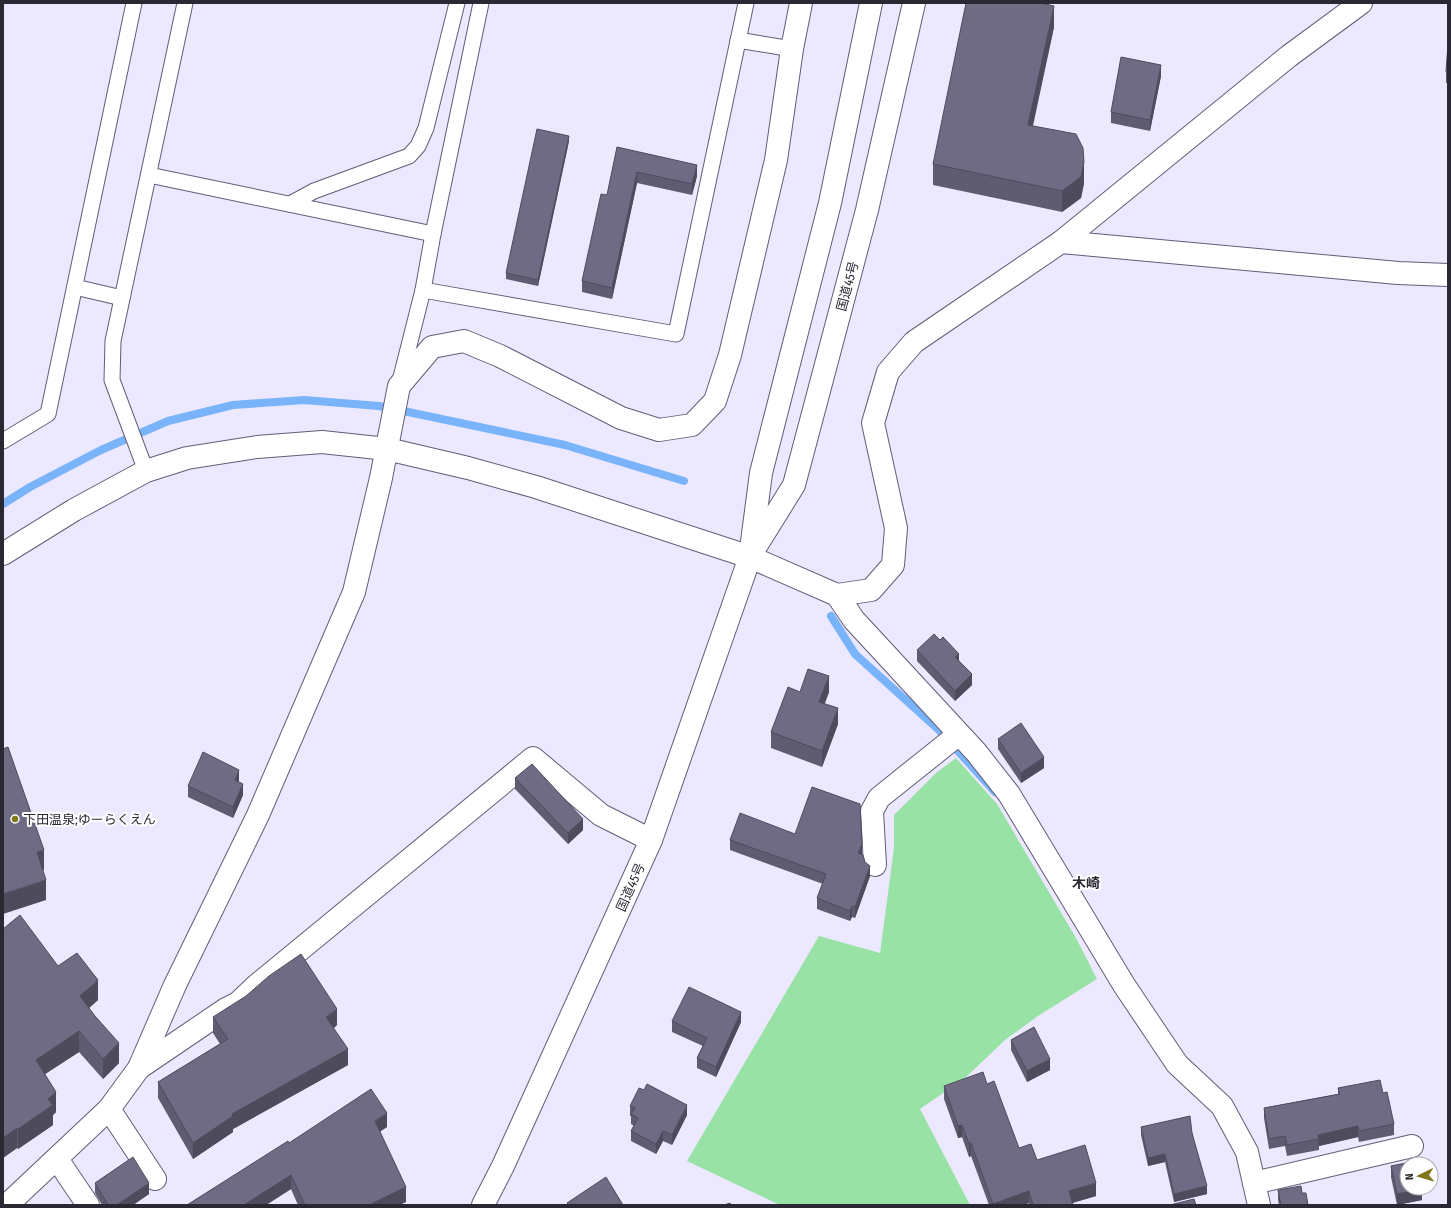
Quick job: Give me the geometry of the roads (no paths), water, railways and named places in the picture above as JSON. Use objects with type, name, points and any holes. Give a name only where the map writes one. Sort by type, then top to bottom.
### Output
[{"type":"main road","points":[[7,1205],[109,1110],[139,1068],[175,985],[258,815],[354,592],[387,449],[399,386],[432,347],[464,341],[500,356],[621,418],[659,430],[692,425],[715,401],[730,355],[776,160],[792,49],[801,3]]},
{"type":"main road","name":"国道45号","points":[[483,1205],[503,1166],[651,840],[750,557],[761,473],[830,203],[871,3]]},
{"type":"main road","name":"国道45号","points":[[750,557],[794,485],[867,210],[914,3]]},
{"type":"main road","points":[[3,554],[74,510],[146,471],[187,458],[257,447],[322,442],[387,449],[468,468],[536,487],[750,557],[837,595],[871,590],[893,565],[896,528],[873,423],[888,372],[914,342],[1061,242],[1289,56],[1361,3]]},
{"type":"main road","points":[[1061,242],[1398,273],[1448,275]]},
{"type":"main road","points":[[837,595],[854,620],[976,752],[1009,794],[1124,985],[1177,1064],[1222,1106],[1247,1152],[1259,1205]]},
{"type":"main road","points":[[875,865],[872,811],[879,798],[959,734]]},
{"type":"main road","points":[[139,1068],[226,1009],[238,1003],[257,985],[533,758],[601,815],[651,840]]},
{"type":"main road","points":[[109,1110],[155,1179]]},
{"type":"main road","points":[[1254,1183],[1412,1146]]},
{"type":"main road","points":[[57,1159],[88,1205]]},
{"type":"lane","points":[[3,441],[48,414],[134,3]]},
{"type":"lane","points":[[146,471],[112,380],[113,341],[185,3]]},
{"type":"lane","points":[[290,204],[314,191],[409,156],[418,146],[426,128],[457,3]]},
{"type":"lane","points":[[399,386],[423,290],[433,234],[481,3]]},
{"type":"lane","points":[[423,290],[676,334],[746,3]]},
{"type":"lane","points":[[738,40],[792,49]]},
{"type":"lane","points":[[149,175],[433,234]]},
{"type":"lane","points":[[75,287],[122,298]]},
{"type":"waterway","points":[[3,504],[30,487],[101,450],[168,421],[233,405],[304,400],[379,406],[565,445],[684,481]]},
{"type":"waterway","points":[[831,616],[855,654],[939,730],[995,792]]},
{"type":"place","name":"下田温泉;ゆーらくえん","points":[[15,819]]},
{"type":"district","name":"木崎","points":[[1086,883]]}]
